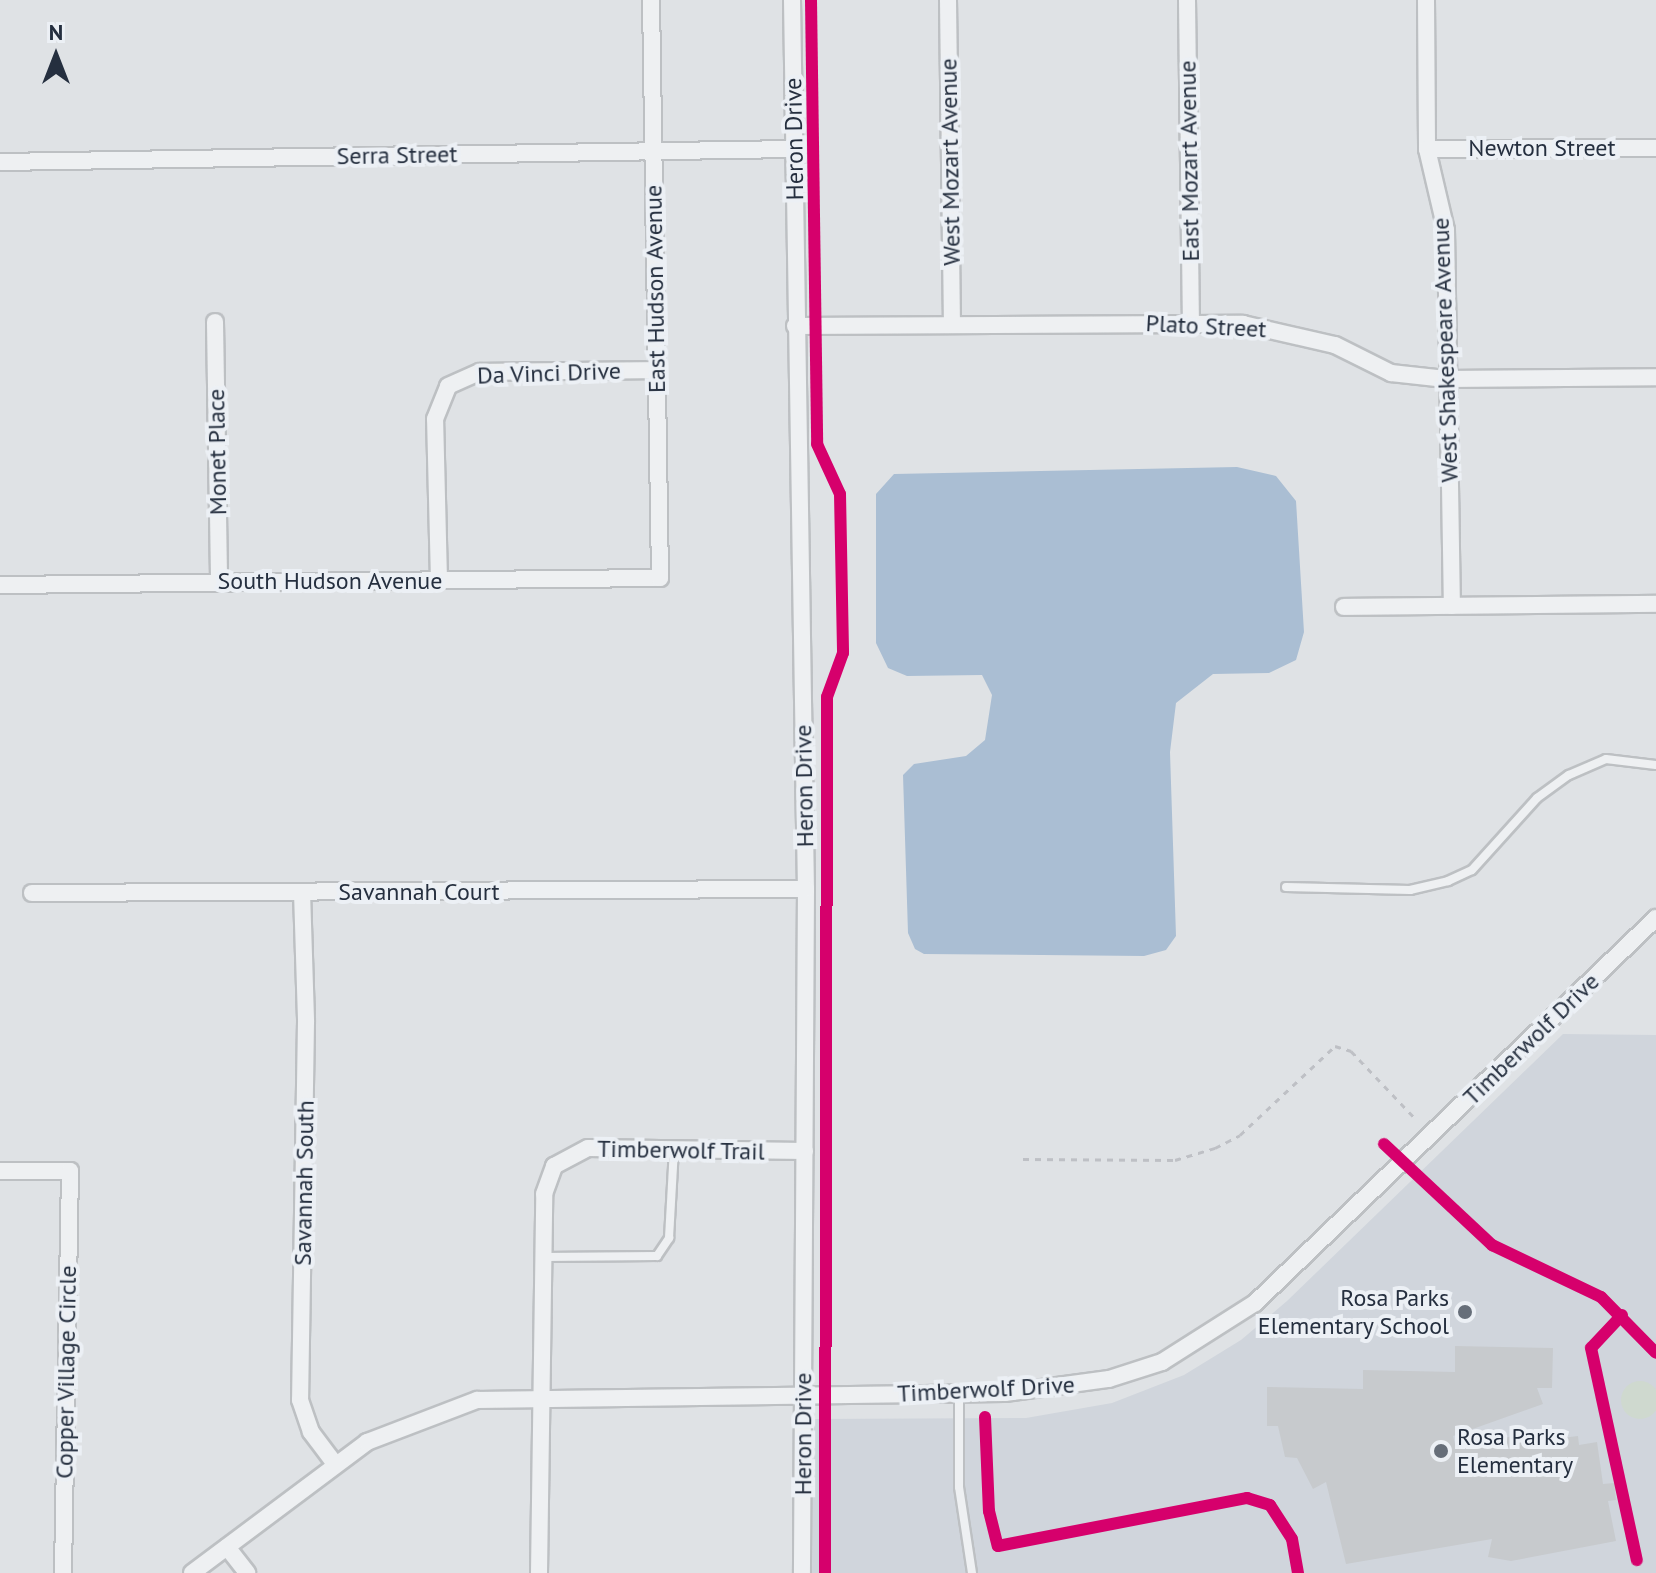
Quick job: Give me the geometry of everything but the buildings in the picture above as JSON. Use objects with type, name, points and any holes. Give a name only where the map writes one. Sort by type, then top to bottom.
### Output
[{"type":"street","name":"East Hudson Avenue","points":[[651,0],[660,578]]},
{"type":"street","name":"Heron Drive","points":[[792,0],[806,889],[802,1573]]},
{"type":"street","name":"West Mozart Avenue","points":[[948,0],[952,325]]},
{"type":"street","name":"East Mozart Avenue","points":[[1187,0],[1191,322]]},
{"type":"street","name":"West Shakespeare Avenue","points":[[1426,0],[1427,149],[1446,230],[1452,606]]},
{"type":"street","name":"Newton Street","points":[[1427,149],[1656,148]]},
{"type":"street","name":"Serra Street","points":[[0,162],[794,149]]},
{"type":"street","name":"Monet Place","points":[[215,322],[219,581]]},
{"type":"street","name":"Plato Street","points":[[795,326],[1191,322],[1278,330],[1335,345],[1391,373],[1446,379],[1656,377]]},
{"type":"street","name":"Da Vinci Drive","points":[[439,580],[435,419],[448,386],[480,372],[657,370]]},
{"type":"street","name":"South Hudson Avenue","points":[[0,585],[660,578]]},
{"type":"street","points":[[1344,607],[1656,604]]},
{"type":"street","name":"Savannah Court","points":[[32,893],[806,889]]},
{"type":"street","name":"Savannah South","points":[[302,892],[306,1022],[300,1400],[311,1432],[335,1464]]},
{"type":"street","name":"Timberwolf Drive","points":[[192,1573],[335,1464],[438,1410],[541,1395],[959,1393],[1109,1379],[1162,1362],[1255,1303],[1656,918]]},
{"type":"street","name":"Timberwolf Trail","points":[[539,1573],[544,1194],[554,1166],[588,1148],[805,1151]]},
{"type":"street","name":"Copper Village Circle","points":[[0,1171],[70,1171],[63,1573]]},
{"type":"street","points":[[227,1547],[247,1573]]},
{"type":"lane","points":[[1286,887],[1410,890],[1448,881],[1472,870],[1537,798],[1569,775],[1606,759],[1656,765]]},
{"type":"lane","points":[[543,1257],[657,1256],[669,1238],[674,1149]]},
{"type":"lane","points":[[959,1393],[959,1487],[972,1573]]},
{"type":"path","points":[[1023,1159],[1175,1160],[1215,1148],[1240,1135],[1335,1046],[1351,1051],[1413,1116]]},
{"type":"shaded area","name":"Rosa Parks Elementary School","points":[[1563,1034],[1656,1035],[1656,1573],[812,1573],[814,1419],[1026,1418],[1112,1403],[1184,1375],[1241,1340],[1287,1301]]},
{"type":"shaded area","points":[[1640,1381],[1653,1387],[1659,1400],[1653,1413],[1640,1419],[1627,1413],[1621,1400],[1627,1387]]},
{"type":"water","points":[[1237,467],[1276,476],[1296,501],[1304,632],[1296,660],[1269,673],[1213,674],[1176,703],[1170,752],[1176,936],[1166,950],[1144,956],[924,954],[915,949],[908,933],[903,775],[914,764],[966,756],[985,740],[992,695],[982,675],[907,676],[888,668],[876,643],[876,494],[894,474]]},
{"type":"cycle path","points":[[811,0],[817,444],[840,494],[843,653],[827,697],[825,1573]]},
{"type":"cycle path","points":[[1384,1144],[1492,1245],[1601,1297],[1656,1353]]},
{"type":"cycle path","points":[[1622,1315],[1591,1348],[1637,1560]]},
{"type":"cycle path","points":[[985,1417],[989,1511],[998,1546],[1247,1498],[1270,1505],[1292,1539],[1298,1573]]},
{"type":"place","name":"Rosa Parks Elementary School","points":[[1465,1312]]},
{"type":"place","name":"Rosa Parks Elementary","points":[[1441,1451]]}]
